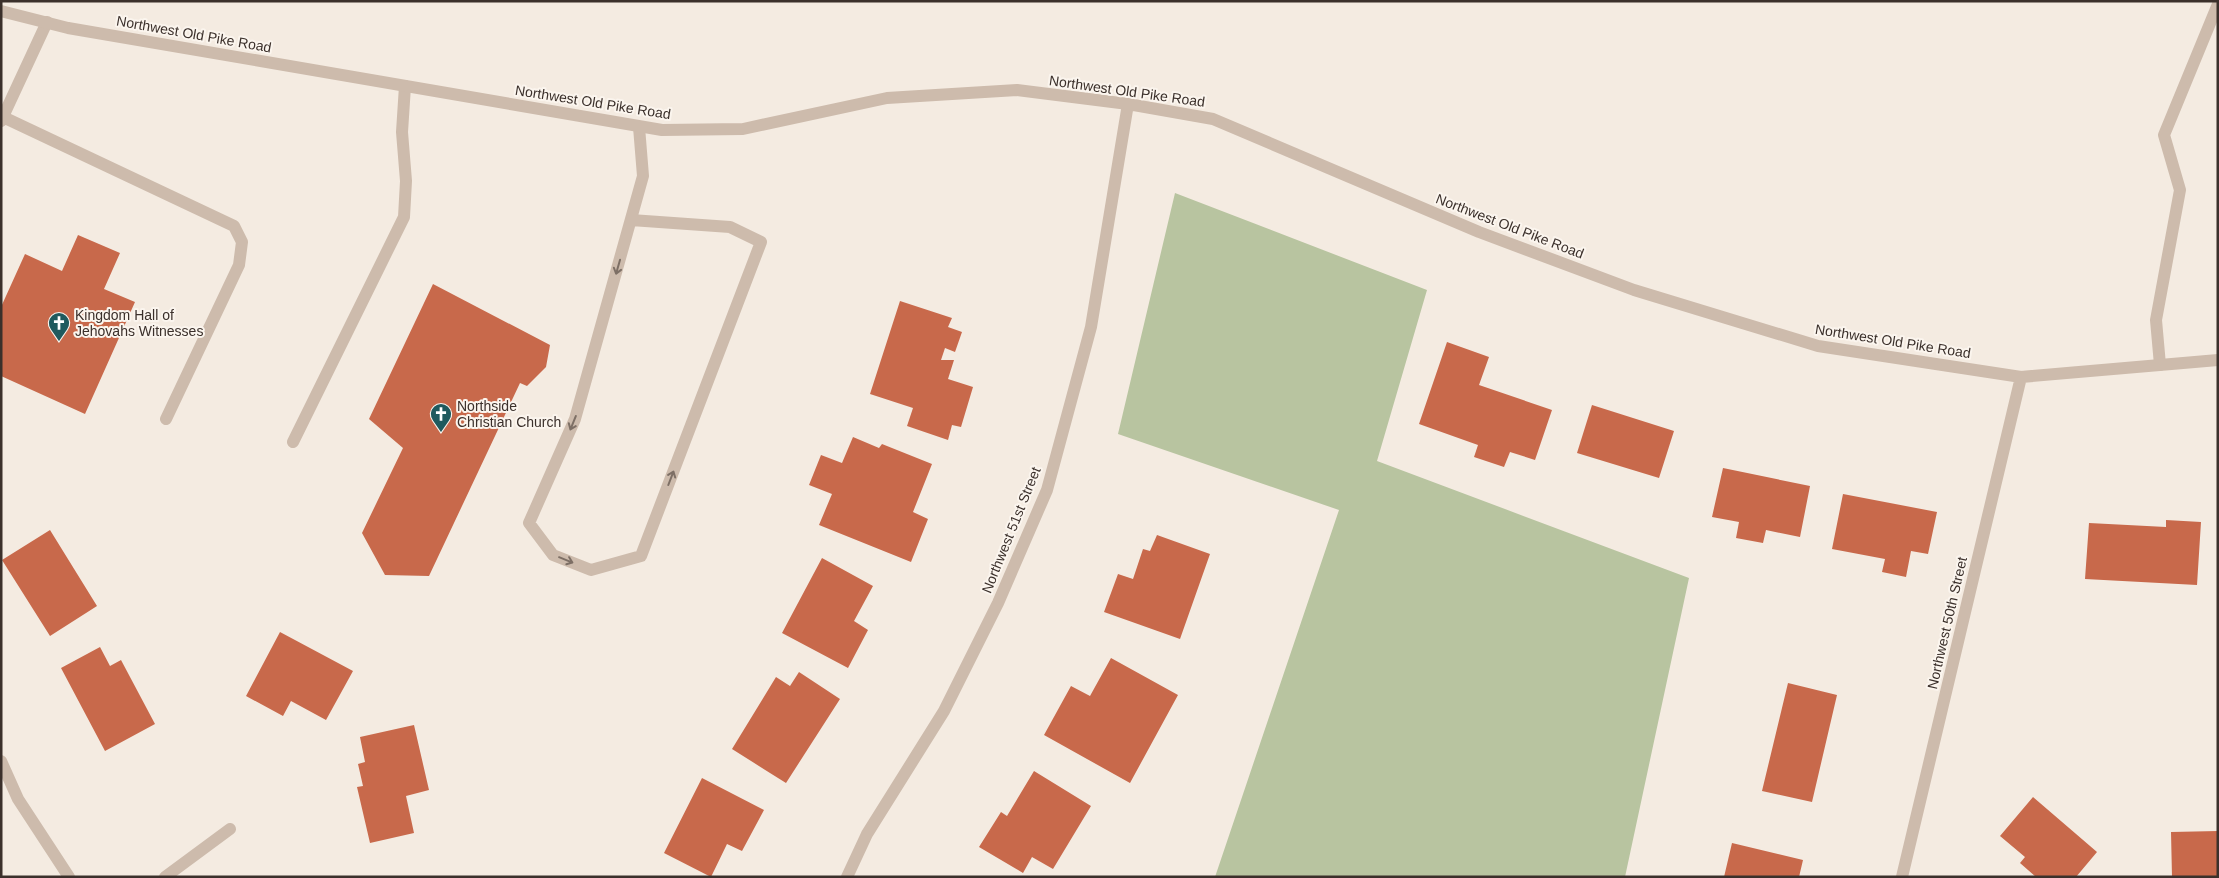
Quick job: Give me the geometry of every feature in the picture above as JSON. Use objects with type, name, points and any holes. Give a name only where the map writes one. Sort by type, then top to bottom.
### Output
[{"type":"street","points":[[2160,365],[2156,320],[2180,190],[2164,135],[2218,4]]},
{"type":"street","name":"Northwest Old Pike Road","points":[[1,11],[68,28],[662,130],[743,129],[887,98],[1016,90],[1128,104],[1213,118],[1479,232],[1644,293],[1818,346],[2021,376],[2218,360]]},
{"type":"street","points":[[47,22],[2,119],[234,226],[242,242],[239,265],[166,419]]},
{"type":"street","points":[[293,442],[404,217],[406,181],[402,132],[405,86]]},
{"type":"street","name":"Northwest 51st Street","points":[[847,877],[867,834],[944,711],[998,602],[1047,490],[1091,327],[1128,104]]},
{"type":"street","points":[[631,220],[730,227],[761,242],[641,556],[591,570],[553,555],[529,522],[575,419],[631,220],[643,176],[639,127]]},
{"type":"street","name":"Northwest 50th Street","points":[[1902,877],[2021,376]]},
{"type":"street","points":[[1,761],[18,799],[69,877]]},
{"type":"street","points":[[165,877],[230,829]]},
{"type":"green space","points":[[1175,193],[1427,290],[1377,461],[1689,578],[1625,877],[1215,877],[1339,510],[1118,434]]},
{"type":"building","name":"Kingdom Hall of Jehovahs Witnesses","points":[[78,235],[120,253],[104,289],[135,302],[85,414],[1,376],[1,307],[25,254],[62,271]]},
{"type":"building","name":"Northside Christian Church","points":[[433,284],[550,345],[546,367],[527,386],[520,383],[429,576],[385,575],[362,533],[403,448],[369,419]]},
{"type":"building","points":[[900,301],[952,318],[948,327],[962,332],[955,352],[945,348],[941,360],[954,360],[948,379],[973,387],[961,427],[952,425],[948,440],[907,426],[913,408],[870,394]]},
{"type":"building","points":[[1447,342],[1489,357],[1479,385],[1552,410],[1535,460],[1510,452],[1504,467],[1474,457],[1478,445],[1419,424]]},
{"type":"building","points":[[1592,405],[1674,431],[1659,478],[1577,453]]},
{"type":"building","points":[[853,437],[879,448],[882,444],[932,464],[913,512],[928,519],[911,562],[819,525],[832,494],[809,485],[821,455],[842,463]]},
{"type":"building","points":[[1723,468],[1810,486],[1800,537],[1766,530],[1763,543],[1736,538],[1739,522],[1712,517]]},
{"type":"building","points":[[1843,494],[1937,512],[1928,554],[1911,551],[1906,577],[1882,572],[1885,559],[1832,549]]},
{"type":"building","points":[[2166,520],[2201,522],[2197,585],[2085,579],[2089,523],[2166,527]]},
{"type":"building","points":[[50,530],[97,606],[50,636],[2,560]]},
{"type":"building","points":[[1157,535],[1210,554],[1180,639],[1104,612],[1118,574],[1133,579],[1143,549],[1150,551]]},
{"type":"building","points":[[822,558],[873,586],[854,621],[868,630],[848,668],[782,633]]},
{"type":"building","points":[[280,632],[353,671],[326,720],[291,701],[283,716],[246,696]]},
{"type":"building","points":[[100,647],[110,666],[121,660],[155,724],[105,751],[61,668]]},
{"type":"building","points":[[1111,658],[1178,695],[1130,783],[1044,735],[1071,686],[1090,696]]},
{"type":"building","points":[[799,672],[840,699],[786,783],[732,749],[776,677],[790,686]]},
{"type":"building","points":[[1788,683],[1837,695],[1812,802],[1762,791]]},
{"type":"building","points":[[414,725],[429,790],[406,796],[414,833],[370,843],[357,787],[363,786],[358,764],[365,762],[360,737]]},
{"type":"building","points":[[1034,771],[1091,806],[1053,869],[1032,857],[1023,873],[979,847],[1001,812],[1007,816]]},
{"type":"building","points":[[702,778],[764,810],[742,851],[727,844],[711,877],[664,853]]},
{"type":"building","points":[[2033,797],[2097,852],[2076,877],[2036,877],[2020,863],[2025,857],[2000,836]]},
{"type":"building","points":[[2218,831],[2218,877],[2172,877],[2171,832]]},
{"type":"building","points":[[1732,843],[1803,860],[1799,877],[1724,877]]},
{"type":"place","name":"Kingdom Hall of Jehovahs Witnesses","points":[[59,342]]},
{"type":"place","name":"Northside Christian Church","points":[[441,433]]}]
